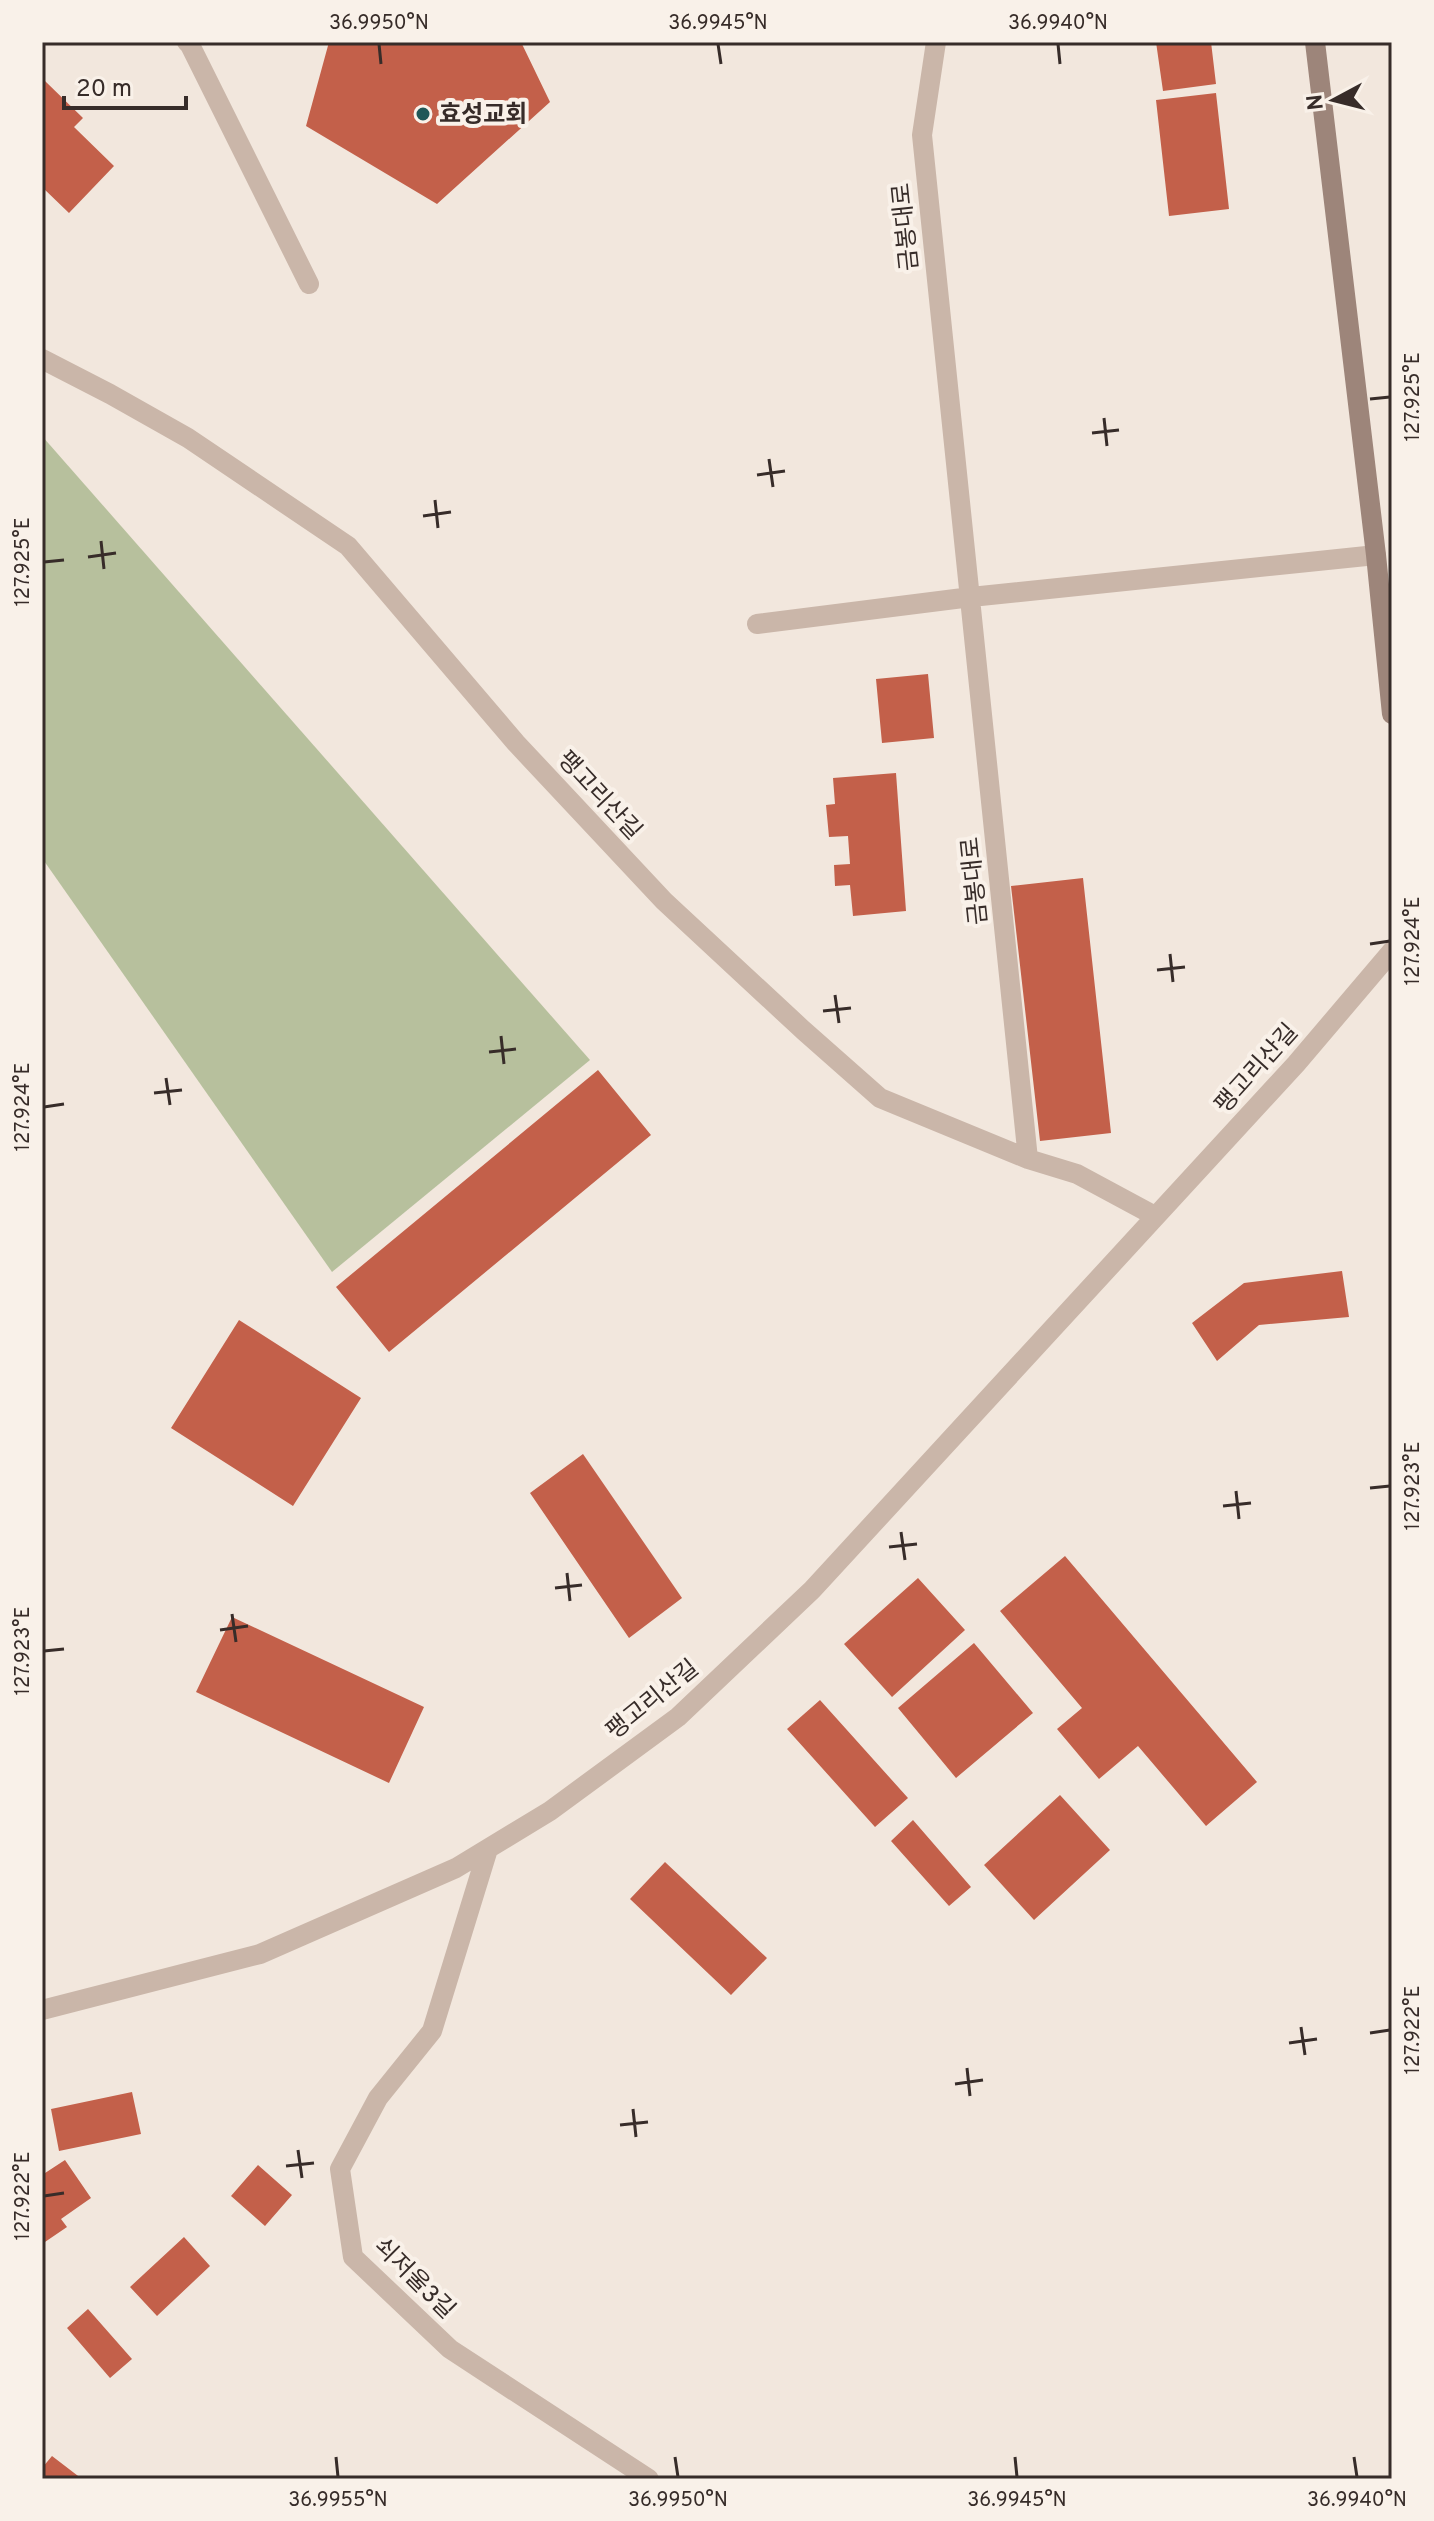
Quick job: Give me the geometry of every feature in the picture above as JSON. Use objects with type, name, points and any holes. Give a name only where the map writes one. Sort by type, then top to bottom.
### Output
[{"type":"street","points":[[187,42],[309,284]]},
{"type":"street","name":"금봉대로","points":[[936,42],[922,135],[1028,1159]]},
{"type":"street","points":[[1315,42],[1392,714]]},
{"type":"street","name":"팽고리산길","points":[[42,359],[188,438],[348,546],[516,743],[643,878],[803,1030],[880,1098],[1028,1159],[1077,1174],[1155,1216]]},
{"type":"street","points":[[757,624],[971,597],[1376,555]]},
{"type":"street","name":"팽고리산길","points":[[42,2010],[260,1954],[456,1868],[550,1811],[678,1717],[812,1590],[1296,1064],[1392,951]]},
{"type":"street","name":"쇠저울3길","points":[[488,1849],[432,2031],[378,2098],[340,2169],[353,2257],[450,2349],[649,2479]]},
{"type":"green space","points":[[42,436],[590,1060],[332,1272],[42,858]]},
{"type":"building","name":"효성교회","points":[[329,42],[521,42],[550,102],[437,204],[306,126]]},
{"type":"building","points":[[1156,42],[1211,42],[1216,84],[1163,91]]},
{"type":"building","points":[[45,81],[83,118],[74,127],[114,166],[69,213],[42,187],[42,85]]},
{"type":"building","points":[[1216,93],[1229,209],[1169,216],[1156,100]]},
{"type":"building","points":[[928,674],[934,738],[882,743],[876,679]]},
{"type":"building","points":[[896,773],[906,911],[853,916],[850,885],[835,886],[834,865],[850,864],[848,836],[829,837],[826,805],[835,804],[833,778]]},
{"type":"building","points":[[1083,878],[1111,1133],[1040,1141],[1011,886]]},
{"type":"building","points":[[598,1070],[651,1135],[389,1352],[336,1287]]},
{"type":"building","points":[[1342,1271],[1349,1317],[1259,1325],[1217,1361],[1192,1323],[1244,1283]]},
{"type":"building","points":[[239,1320],[361,1398],[293,1506],[171,1428]]},
{"type":"building","points":[[583,1454],[682,1598],[629,1638],[530,1493]]},
{"type":"building","points":[[1065,1556],[1257,1782],[1206,1826],[1138,1746],[1099,1779],[1057,1729],[1082,1708],[1000,1611]]},
{"type":"building","points":[[918,1578],[965,1630],[892,1697],[844,1644]]},
{"type":"building","points":[[232,1617],[424,1707],[389,1783],[196,1692]]},
{"type":"building","points":[[974,1643],[1033,1713],[956,1778],[898,1708]]},
{"type":"building","points":[[820,1700],[908,1798],[875,1827],[787,1729]]},
{"type":"building","points":[[1060,1795],[1110,1850],[1034,1920],[984,1865]]},
{"type":"building","points":[[913,1820],[971,1887],[949,1906],[891,1841]]},
{"type":"building","points":[[665,1862],[767,1958],[731,1995],[630,1899]]},
{"type":"building","points":[[132,2092],[141,2134],[59,2151],[51,2109]]},
{"type":"building","points":[[65,2160],[91,2198],[61,2219],[67,2227],[42,2244],[42,2175]]},
{"type":"building","points":[[258,2165],[292,2195],[265,2226],[231,2196]]},
{"type":"building","points":[[184,2237],[210,2266],[157,2316],[130,2287]]},
{"type":"building","points":[[88,2309],[132,2359],[110,2378],[67,2328]]},
{"type":"building","points":[[52,2456],[82,2479],[42,2479],[42,2468]]},
{"type":"place","name":"효성교회","points":[[423,114]]}]
